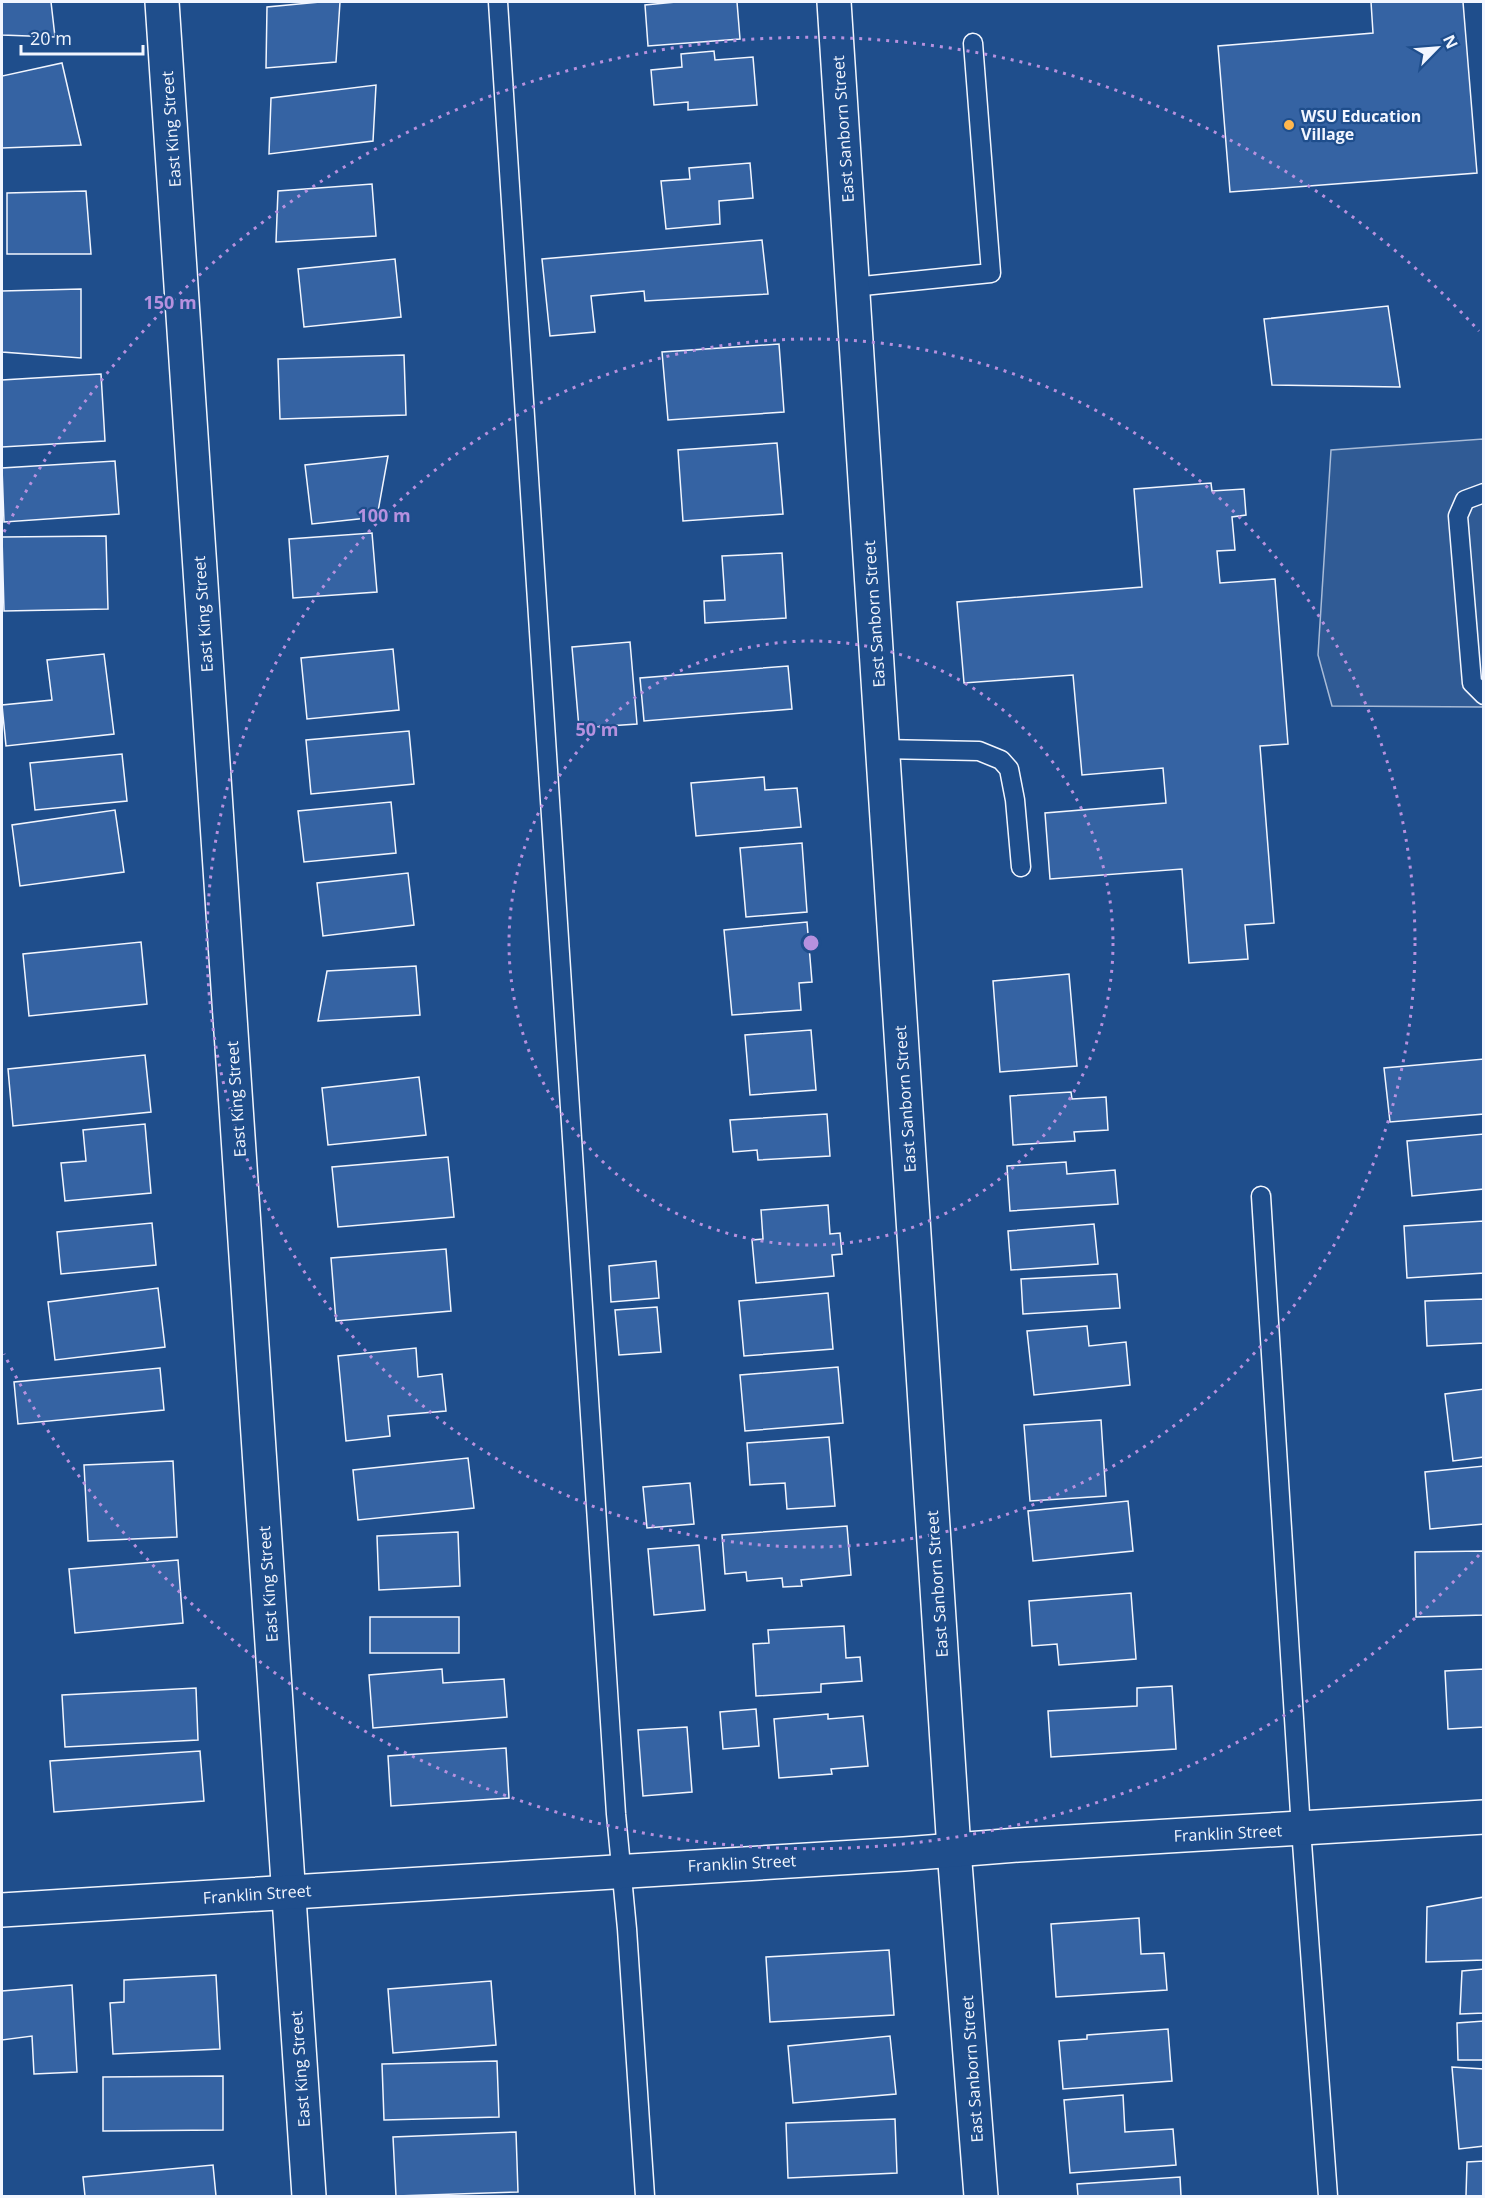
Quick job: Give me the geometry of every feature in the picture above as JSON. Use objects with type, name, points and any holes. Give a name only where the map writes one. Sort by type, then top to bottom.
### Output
[{"type":"street","name":"East King Street","points":[[162,2],[309,2196]]},
{"type":"street","name":"East Sanborn Street","points":[[834,2],[954,1850],[981,2196]]},
{"type":"street","name":"Franklin Street","points":[[2,1910],[1484,1817]]},
{"type":"lane","points":[[498,2],[621,1871],[628,1941],[645,2196]]},
{"type":"lane","points":[[853,287],[991,273],[973,43]]},
{"type":"lane","points":[[1478,689],[1458,516],[1465,500],[1484,492]]},
{"type":"lane","points":[[882,749],[980,751],[1001,760],[1009,769],[1015,800],[1021,867]]},
{"type":"lane","points":[[1261,1196],[1301,1829],[1328,2196]]},
{"type":"shaded area","points":[[1483,439],[1483,707],[1332,706],[1318,655],[1331,450]]},
{"type":"building","points":[[2,2],[51,2],[55,37],[2,35]]},
{"type":"building","points":[[340,2],[336,62],[266,68],[267,7]]},
{"type":"building","points":[[676,2],[737,2],[740,39],[648,46],[645,5]]},
{"type":"building","points":[[1371,2],[1463,2],[1477,173],[1230,192],[1218,46],[1373,33]]},
{"type":"building","points":[[714,51],[715,60],[753,57],[757,105],[688,110],[688,102],[654,105],[651,70],[682,67],[681,54]]},
{"type":"building","points":[[62,63],[81,145],[2,148],[2,76]]},
{"type":"building","points":[[376,85],[373,141],[269,154],[271,98]]},
{"type":"building","points":[[750,163],[753,198],[719,201],[720,224],[666,229],[661,181],[690,179],[689,168]]},
{"type":"building","points":[[372,184],[376,236],[276,242],[278,191]]},
{"type":"building","points":[[86,191],[91,254],[7,254],[7,193]]},
{"type":"building","points":[[762,240],[768,294],[645,301],[644,291],[591,296],[595,332],[550,336],[542,259]]},
{"type":"building","points":[[395,259],[401,317],[304,327],[298,269]]},
{"type":"building","points":[[81,289],[81,358],[2,352],[2,291]]},
{"type":"building","points":[[1388,306],[1400,387],[1272,385],[1264,319]]},
{"type":"building","points":[[779,344],[784,412],[668,420],[662,352]]},
{"type":"building","points":[[404,355],[406,415],[280,419],[278,359]]},
{"type":"building","points":[[101,374],[105,441],[2,447],[2,380]]},
{"type":"building","points":[[777,443],[783,514],[683,521],[678,450]]},
{"type":"building","points":[[388,456],[377,517],[312,524],[305,465]]},
{"type":"building","points":[[115,461],[119,514],[4,522],[2,468]]},
{"type":"building","points":[[1211,483],[1212,491],[1244,489],[1246,515],[1232,517],[1235,550],[1217,551],[1220,583],[1275,579],[1288,744],[1260,746],[1274,923],[1245,925],[1248,959],[1189,963],[1182,869],[1050,879],[1045,813],[1166,803],[1163,768],[1082,775],[1073,675],[964,683],[957,602],[1142,587],[1134,489]]},
{"type":"building","points":[[372,533],[377,592],[293,598],[289,539]]},
{"type":"building","points":[[106,536],[108,609],[4,611],[2,537]]},
{"type":"building","points":[[782,553],[786,618],[705,623],[704,601],[725,600],[722,556]]},
{"type":"building","points":[[630,642],[637,724],[579,728],[572,647]]},
{"type":"building","points":[[393,649],[399,710],[307,719],[301,658]]},
{"type":"building","points":[[104,654],[114,734],[6,746],[2,705],[52,700],[47,660]]},
{"type":"building","points":[[788,666],[792,709],[644,721],[640,678]]},
{"type":"building","points":[[409,731],[414,784],[311,794],[306,740]]},
{"type":"building","points":[[122,754],[127,801],[35,810],[30,763]]},
{"type":"building","points":[[764,777],[765,790],[797,788],[801,827],[696,836],[691,783]]},
{"type":"building","points":[[391,802],[396,853],[304,862],[298,811]]},
{"type":"building","points":[[115,810],[124,872],[20,886],[12,825]]},
{"type":"building","points":[[802,843],[807,912],[746,917],[740,848]]},
{"type":"building","points":[[408,873],[414,925],[323,936],[317,883]]},
{"type":"building","points":[[807,922],[812,982],[799,983],[801,1010],[732,1015],[724,930]]},
{"type":"building","points":[[141,942],[147,1004],[29,1016],[23,954]]},
{"type":"building","points":[[416,966],[420,1015],[318,1021],[327,971]]},
{"type":"building","points":[[1069,974],[1077,1066],[1000,1072],[993,981]]},
{"type":"building","points":[[811,1030],[816,1090],[750,1095],[745,1035]]},
{"type":"building","points":[[145,1055],[151,1112],[13,1126],[8,1069]]},
{"type":"building","points":[[1484,1059],[1484,1114],[1390,1122],[1384,1068]]},
{"type":"building","points":[[419,1077],[426,1135],[328,1145],[322,1088]]},
{"type":"building","points":[[1071,1092],[1072,1099],[1106,1097],[1108,1130],[1074,1132],[1075,1141],[1013,1145],[1010,1096]]},
{"type":"building","points":[[827,1114],[830,1156],[758,1160],[757,1150],[733,1152],[730,1120]]},
{"type":"building","points":[[145,1124],[151,1193],[65,1201],[61,1163],[86,1161],[83,1130]]},
{"type":"building","points":[[1484,1134],[1484,1189],[1412,1196],[1407,1141]]},
{"type":"building","points":[[448,1157],[454,1217],[338,1227],[332,1167]]},
{"type":"building","points":[[1066,1162],[1067,1174],[1115,1170],[1118,1204],[1010,1211],[1007,1166]]},
{"type":"building","points":[[828,1205],[830,1234],[840,1233],[842,1254],[832,1255],[834,1276],[756,1283],[752,1240],[763,1239],[761,1210]]},
{"type":"building","points":[[1484,1221],[1484,1273],[1407,1278],[1404,1226]]},
{"type":"building","points":[[152,1223],[156,1265],[61,1274],[57,1232]]},
{"type":"building","points":[[1094,1224],[1098,1264],[1011,1270],[1008,1231]]},
{"type":"building","points":[[446,1249],[451,1311],[336,1321],[331,1258]]},
{"type":"building","points":[[656,1261],[659,1298],[611,1302],[609,1266]]},
{"type":"building","points":[[1117,1274],[1120,1308],[1023,1314],[1021,1279]]},
{"type":"building","points":[[158,1288],[165,1347],[55,1360],[48,1302]]},
{"type":"building","points":[[828,1293],[833,1349],[744,1356],[739,1301]]},
{"type":"building","points":[[1484,1299],[1484,1343],[1427,1346],[1425,1301]]},
{"type":"building","points":[[657,1307],[661,1352],[619,1355],[615,1310]]},
{"type":"building","points":[[1087,1326],[1089,1346],[1126,1342],[1130,1385],[1034,1395],[1027,1331]]},
{"type":"building","points":[[416,1348],[418,1377],[442,1374],[446,1411],[388,1416],[390,1436],[346,1441],[338,1356]]},
{"type":"building","points":[[838,1367],[843,1423],[745,1431],[740,1375]]},
{"type":"building","points":[[160,1368],[164,1410],[18,1424],[14,1382]]},
{"type":"building","points":[[1484,1389],[1484,1457],[1453,1461],[1445,1394]]},
{"type":"building","points":[[1101,1420],[1106,1496],[1030,1501],[1024,1425]]},
{"type":"building","points":[[829,1437],[835,1506],[787,1509],[785,1483],[750,1485],[747,1443]]},
{"type":"building","points":[[468,1458],[474,1508],[358,1520],[353,1470]]},
{"type":"building","points":[[173,1461],[177,1537],[88,1541],[84,1465]]},
{"type":"building","points":[[1484,1466],[1484,1524],[1430,1529],[1425,1472]]},
{"type":"building","points":[[690,1483],[694,1524],[647,1528],[643,1487]]},
{"type":"building","points":[[1128,1501],[1133,1551],[1033,1561],[1028,1511]]},
{"type":"building","points":[[847,1526],[851,1575],[801,1580],[802,1586],[783,1587],[782,1578],[747,1581],[746,1572],[725,1574],[722,1535]]},
{"type":"building","points":[[458,1532],[460,1586],[379,1590],[377,1536]]},
{"type":"building","points":[[699,1545],[705,1610],[654,1615],[648,1549]]},
{"type":"building","points":[[1484,1551],[1484,1615],[1416,1617],[1415,1552]]},
{"type":"building","points":[[178,1560],[183,1623],[75,1633],[69,1569]]},
{"type":"building","points":[[1131,1593],[1136,1659],[1059,1665],[1057,1644],[1032,1646],[1029,1601]]},
{"type":"building","points":[[370,1617],[459,1617],[459,1653],[370,1653]]},
{"type":"building","points":[[844,1626],[846,1658],[860,1657],[862,1681],[821,1684],[821,1692],[756,1696],[753,1644],[769,1643],[768,1630]]},
{"type":"building","points":[[442,1669],[443,1683],[504,1679],[507,1717],[373,1728],[369,1675]]},
{"type":"building","points":[[1484,1669],[1484,1727],[1448,1729],[1445,1671]]},
{"type":"building","points":[[1172,1686],[1176,1749],[1051,1757],[1048,1711],[1137,1706],[1137,1688]]},
{"type":"building","points":[[196,1688],[198,1740],[65,1747],[62,1695]]},
{"type":"building","points":[[756,1709],[759,1746],[723,1749],[720,1712]]},
{"type":"building","points":[[828,1714],[828,1719],[863,1716],[868,1766],[831,1769],[832,1774],[779,1778],[774,1719]]},
{"type":"building","points":[[687,1727],[692,1792],[643,1796],[638,1730]]},
{"type":"building","points":[[506,1748],[509,1798],[391,1806],[388,1756]]},
{"type":"building","points":[[200,1751],[204,1801],[54,1812],[50,1761]]},
{"type":"building","points":[[1484,1897],[1484,1960],[1426,1962],[1427,1907]]},
{"type":"building","points":[[1139,1918],[1141,1954],[1164,1953],[1167,1990],[1056,1997],[1051,1924]]},
{"type":"building","points":[[889,1950],[894,2015],[770,2022],[766,1957]]},
{"type":"building","points":[[1484,1969],[1484,2013],[1460,2014],[1462,1971]]},
{"type":"building","points":[[216,1975],[220,2049],[113,2054],[110,2003],[124,2002],[124,1980]]},
{"type":"building","points":[[491,1981],[496,2045],[393,2053],[388,1989]]},
{"type":"building","points":[[72,1985],[77,2072],[34,2074],[32,2036],[2,2040],[2,1991]]},
{"type":"building","points":[[1484,2021],[1484,2060],[1458,2060],[1457,2023]]},
{"type":"building","points":[[1168,2029],[1172,2081],[1063,2089],[1059,2041],[1087,2039],[1087,2035]]},
{"type":"building","points":[[890,2036],[896,2094],[793,2103],[788,2046]]},
{"type":"building","points":[[497,2061],[499,2117],[384,2120],[382,2064]]},
{"type":"building","points":[[1452,2067],[1484,2069],[1484,2146],[1459,2149]]},
{"type":"building","points":[[223,2076],[223,2130],[103,2131],[103,2077]]},
{"type":"building","points":[[1123,2095],[1125,2132],[1173,2129],[1176,2165],[1070,2173],[1064,2100]]},
{"type":"building","points":[[895,2119],[897,2173],[788,2178],[786,2123]]},
{"type":"building","points":[[516,2132],[518,2192],[396,2196],[393,2137]]},
{"type":"building","points":[[1484,2161],[1484,2196],[1466,2196],[1467,2162]]},
{"type":"building","points":[[213,2165],[216,2196],[85,2196],[83,2177]]},
{"type":"building","points":[[1180,2177],[1181,2196],[1078,2196],[1077,2184]]},
{"type":"place","name":"WSU Education Village","points":[[1289,125]]}]
